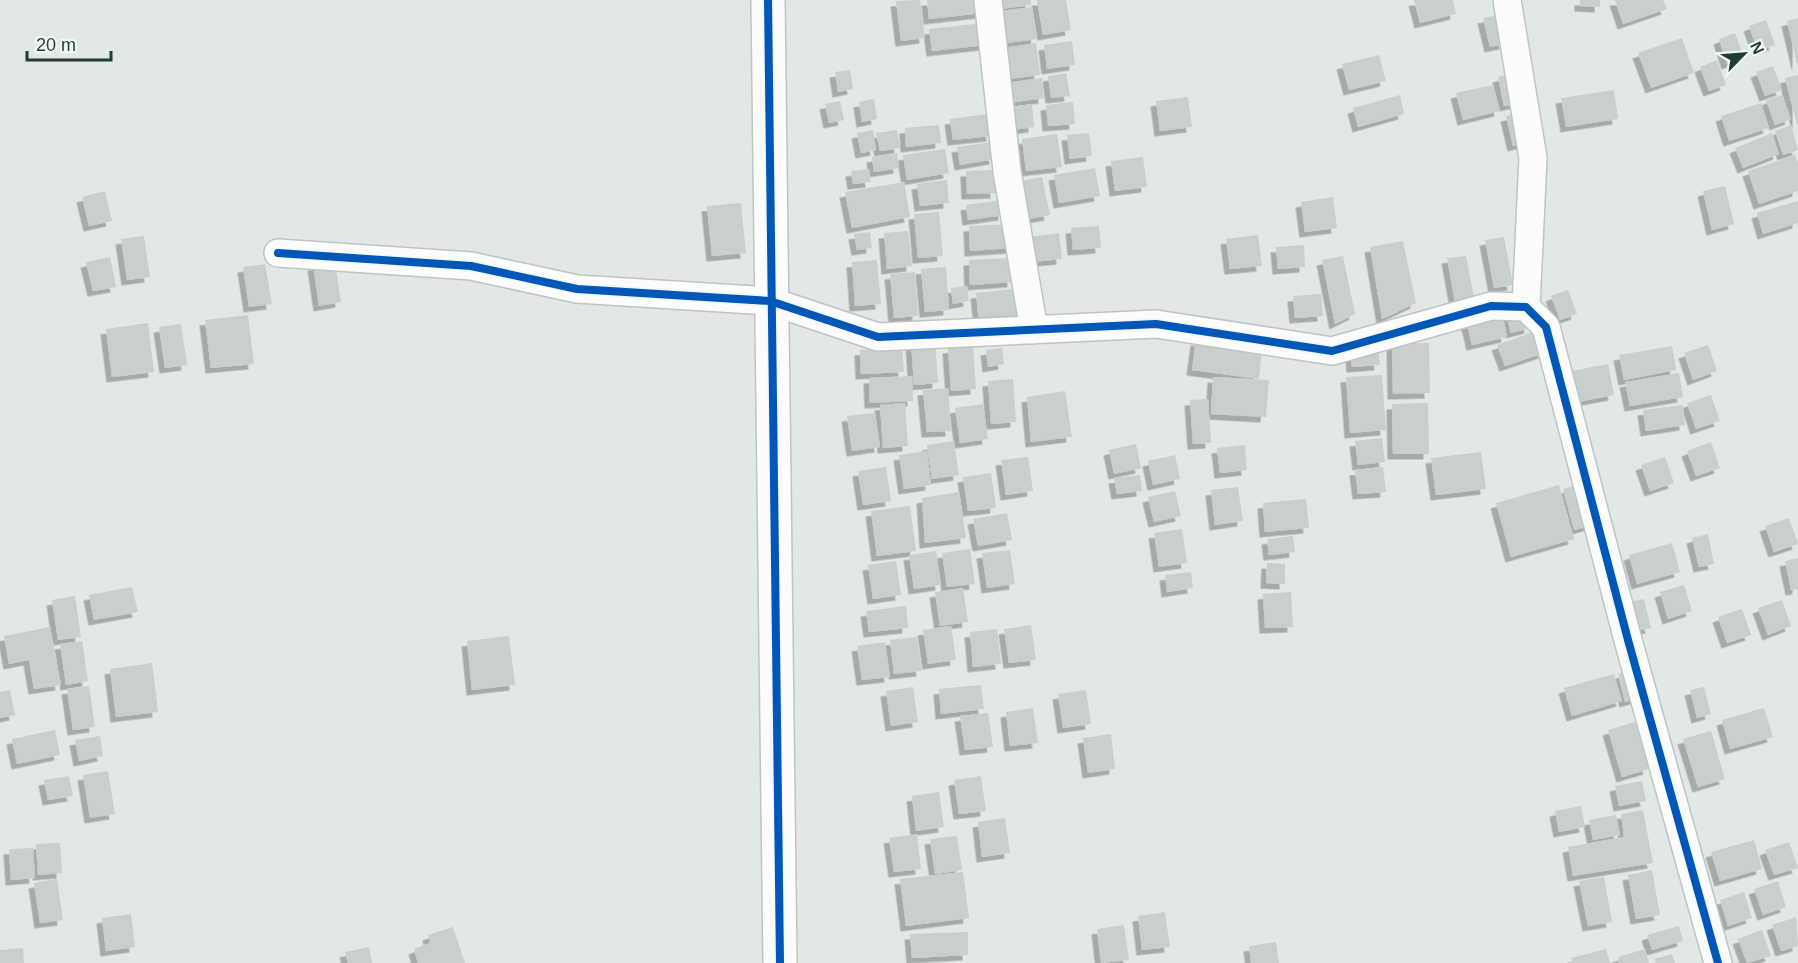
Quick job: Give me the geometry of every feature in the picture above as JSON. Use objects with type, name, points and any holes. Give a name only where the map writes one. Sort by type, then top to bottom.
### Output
[{"type":"street","points":[[768,0],[780,963]]},
{"type":"street","points":[[988,0],[1007,171],[1034,330]]},
{"type":"street","points":[[1507,0],[1533,158],[1526,307]]},
{"type":"street","points":[[278,253],[471,266],[577,289],[770,301],[878,337],[1156,324],[1332,351],[1491,306],[1526,307],[1546,327],[1628,640],[1718,963]]},
{"type":"building","points":[[920,0],[925,38],[901,41],[896,1]]},
{"type":"building","points":[[927,0],[981,0],[983,13],[929,19]]},
{"type":"building","points":[[999,0],[1031,0],[1031,5],[1000,9]]},
{"type":"building","points":[[1037,0],[1066,0],[1071,30],[1043,35]]},
{"type":"building","points":[[1414,0],[1453,0],[1456,14],[1420,23]]},
{"type":"building","points":[[1580,0],[1600,0],[1600,7],[1580,6]]},
{"type":"building","points":[[1615,0],[1663,0],[1667,9],[1623,24]]},
{"type":"building","points":[[1032,7],[1037,39],[1006,43],[1001,11]]},
{"type":"building","points":[[1498,15],[1505,44],[1490,47],[1483,18]]},
{"type":"building","points":[[1798,18],[1798,63],[1797,64],[1787,21]]},
{"type":"building","points":[[1766,20],[1775,45],[1758,51],[1749,26]]},
{"type":"building","points":[[983,23],[986,45],[932,51],[929,29]]},
{"type":"building","points":[[1735,33],[1744,58],[1727,64],[1719,39]]},
{"type":"building","points":[[1682,38],[1694,73],[1651,88],[1638,53]]},
{"type":"building","points":[[1072,41],[1075,65],[1047,69],[1044,45]]},
{"type":"building","points":[[1036,43],[1040,75],[1008,79],[1004,48]]},
{"type":"building","points":[[1379,55],[1386,81],[1349,90],[1342,64]]},
{"type":"building","points":[[1717,60],[1726,85],[1709,91],[1700,67]]},
{"type":"building","points":[[1773,66],[1782,90],[1765,96],[1756,72]]},
{"type":"building","points":[[850,70],[853,89],[838,92],[835,72]]},
{"type":"building","points":[[1066,73],[1070,96],[1051,98],[1048,76]]},
{"type":"building","points":[[1513,73],[1519,103],[1504,106],[1498,77]]},
{"type":"building","points":[[1798,75],[1798,124],[1797,124],[1785,78]]},
{"type":"building","points":[[1042,78],[1044,98],[1008,103],[1006,83]]},
{"type":"building","points":[[1493,85],[1500,111],[1463,120],[1456,93]]},
{"type":"building","points":[[1614,90],[1618,119],[1566,127],[1561,98]]},
{"type":"building","points":[[1400,95],[1404,114],[1358,127],[1353,108]]},
{"type":"building","points":[[1782,95],[1791,119],[1775,125],[1766,100]]},
{"type":"building","points":[[1188,97],[1192,127],[1160,131],[1156,101]]},
{"type":"building","points":[[874,99],[877,119],[862,122],[859,102]]},
{"type":"building","points":[[840,101],[844,120],[829,123],[825,104]]},
{"type":"building","points":[[1073,102],[1075,124],[1048,126],[1046,105]]},
{"type":"building","points":[[1761,103],[1769,128],[1729,141],[1721,116]]},
{"type":"building","points":[[1032,104],[1034,127],[1013,130],[1010,107]]},
{"type":"building","points":[[1522,113],[1528,142],[1513,146],[1506,116]]},
{"type":"building","points":[[988,114],[992,136],[953,140],[950,119]]},
{"type":"building","points":[[939,125],[941,143],[906,147],[905,128]]},
{"type":"building","points":[[1791,125],[1798,150],[1783,155],[1775,131]]},
{"type":"building","points":[[873,130],[876,150],[861,153],[857,133]]},
{"type":"building","points":[[897,130],[900,148],[880,151],[876,133]]},
{"type":"building","points":[[1089,133],[1092,156],[1070,159],[1067,135]]},
{"type":"building","points":[[1772,133],[1779,154],[1743,168],[1735,148]]},
{"type":"building","points":[[1057,134],[1062,167],[1026,171],[1022,139]]},
{"type":"building","points":[[992,142],[995,159],[960,165],[957,147]]},
{"type":"building","points":[[945,149],[949,173],[907,180],[903,155]]},
{"type":"building","points":[[897,153],[899,168],[874,172],[872,157]]},
{"type":"building","points":[[1795,155],[1798,164],[1798,191],[1759,204],[1748,171]]},
{"type":"building","points":[[1143,157],[1147,187],[1115,191],[1111,161]]},
{"type":"building","points":[[1095,168],[1100,196],[1059,203],[1054,175]]},
{"type":"building","points":[[869,169],[871,182],[853,184],[851,171]]},
{"type":"building","points":[[995,170],[996,193],[967,194],[966,171]]},
{"type":"building","points":[[1042,177],[1050,215],[1028,219],[1020,181]]},
{"type":"building","points":[[947,180],[949,203],[920,206],[917,184]]},
{"type":"building","points":[[904,182],[910,217],[852,228],[845,192]]},
{"type":"building","points":[[1725,186],[1734,224],[1712,230],[1703,191]]},
{"type":"building","points":[[105,191],[112,221],[89,226],[82,197]]},
{"type":"building","points":[[1333,197],[1337,228],[1305,232],[1301,202]]},
{"type":"building","points":[[1002,200],[1004,215],[968,220],[966,205]]},
{"type":"building","points":[[1798,201],[1798,223],[1763,234],[1757,213]]},
{"type":"building","points":[[741,203],[746,253],[712,256],[707,206]]},
{"type":"building","points":[[939,212],[943,256],[918,258],[914,214]]},
{"type":"building","points":[[1011,224],[1013,248],[970,251],[969,226]]},
{"type":"building","points":[[1099,226],[1101,248],[1073,250],[1071,228]]},
{"type":"building","points":[[908,231],[912,266],[887,269],[884,233]]},
{"type":"building","points":[[870,232],[872,248],[857,250],[854,234]]},
{"type":"building","points":[[1059,233],[1062,259],[1032,262],[1029,237]]},
{"type":"building","points":[[1258,235],[1262,266],[1230,269],[1226,239]]},
{"type":"building","points":[[144,236],[150,277],[127,280],[121,239]]},
{"type":"building","points":[[1504,237],[1513,285],[1494,288],[1485,240]]},
{"type":"building","points":[[1403,241],[1416,303],[1382,319],[1370,247]]},
{"type":"building","points":[[1304,245],[1305,267],[1278,269],[1276,247]]},
{"type":"building","points":[[1343,256],[1355,314],[1335,324],[1322,260]]},
{"type":"building","points":[[1466,256],[1475,303],[1456,308],[1447,258]]},
{"type":"building","points":[[110,257],[116,287],[93,291],[86,262]]},
{"type":"building","points":[[1011,258],[1013,282],[970,285],[969,260]]},
{"type":"building","points":[[877,260],[881,304],[855,306],[852,262]]},
{"type":"building","points":[[335,262],[341,302],[319,306],[313,265]]},
{"type":"building","points":[[265,264],[272,304],[249,307],[243,267]]},
{"type":"building","points":[[946,267],[949,310],[925,312],[921,269]]},
{"type":"building","points":[[915,272],[918,316],[894,318],[890,274]]},
{"type":"building","points":[[967,286],[969,301],[953,304],[951,288]]},
{"type":"building","points":[[1022,288],[1025,318],[979,322],[976,293]]},
{"type":"building","points":[[1568,290],[1577,314],[1560,320],[1551,296]]},
{"type":"building","points":[[1321,294],[1323,316],[1295,318],[1293,296]]},
{"type":"building","points":[[1526,310],[1530,328],[1511,333],[1506,315]]},
{"type":"building","points":[[1502,312],[1507,337],[1472,345],[1466,320]]},
{"type":"building","points":[[248,315],[254,364],[211,368],[205,320]]},
{"type":"building","points":[[148,323],[154,372],[112,377],[106,329]]},
{"type":"building","points":[[181,324],[187,365],[165,368],[159,327]]},
{"type":"building","points":[[1536,331],[1544,353],[1505,366],[1497,345]]},
{"type":"building","points":[[935,340],[938,383],[914,385],[911,342]]},
{"type":"building","points":[[1196,340],[1262,348],[1259,379],[1192,370]]},
{"type":"building","points":[[1377,340],[1380,365],[1352,367],[1350,343]]},
{"type":"building","points":[[1392,343],[1429,343],[1430,393],[1393,394]]},
{"type":"building","points":[[1708,345],[1717,371],[1693,380],[1684,353]]},
{"type":"building","points":[[973,346],[976,389],[951,391],[948,348]]},
{"type":"building","points":[[1672,346],[1676,370],[1624,380],[1619,355]]},
{"type":"building","points":[[902,347],[904,372],[861,374],[860,350]]},
{"type":"building","points":[[1002,348],[1004,364],[988,367],[986,350]]},
{"type":"building","points":[[1608,364],[1614,395],[1572,403],[1566,372]]},
{"type":"building","points":[[1679,373],[1683,397],[1630,406],[1625,382]]},
{"type":"building","points":[[1382,375],[1386,430],[1350,433],[1346,377]]},
{"type":"building","points":[[912,376],[913,401],[870,403],[869,378]]},
{"type":"building","points":[[1213,377],[1269,380],[1266,417],[1211,414]]},
{"type":"building","points":[[1013,379],[1016,422],[991,424],[988,381]]},
{"type":"building","points":[[948,388],[951,431],[927,432],[923,390]]},
{"type":"building","points":[[1065,391],[1072,437],[1031,442],[1027,397]]},
{"type":"building","points":[[1711,395],[1720,421],[1696,429],[1687,403]]},
{"type":"building","points":[[1208,399],[1211,443],[1193,444],[1190,400]]},
{"type":"building","points":[[905,403],[908,446],[883,448],[880,405]]},
{"type":"building","points":[[1428,403],[1429,454],[1393,454],[1392,404]]},
{"type":"building","points":[[983,404],[988,439],[960,443],[955,408]]},
{"type":"building","points":[[1683,405],[1685,425],[1646,431],[1643,410]]},
{"type":"building","points":[[875,413],[880,447],[852,451],[847,416]]},
{"type":"building","points":[[1382,438],[1385,462],[1358,465],[1355,441]]},
{"type":"building","points":[[954,441],[959,475],[932,479],[927,445]]},
{"type":"building","points":[[1711,442],[1720,468],[1696,476],[1687,451]]},
{"type":"building","points":[[1136,444],[1141,468],[1114,474],[1109,450]]},
{"type":"building","points":[[1245,445],[1247,470],[1220,473],[1217,448]]},
{"type":"building","points":[[927,451],[931,485],[904,489],[899,455]]},
{"type":"building","points":[[1481,452],[1486,489],[1436,495],[1431,458]]},
{"type":"building","points":[[1175,455],[1180,479],[1153,485],[1148,461]]},
{"type":"building","points":[[1028,457],[1033,491],[1006,495],[1001,460]]},
{"type":"building","points":[[1665,457],[1674,483],[1650,491],[1641,465]]},
{"type":"building","points":[[886,467],[891,501],[863,505],[858,471]]},
{"type":"building","points":[[1383,467],[1386,492],[1358,494],[1355,470]]},
{"type":"building","points":[[991,473],[996,508],[968,511],[963,477]]},
{"type":"building","points":[[1140,475],[1142,491],[1117,494],[1114,478]]},
{"type":"building","points":[[1581,484],[1592,525],[1574,530],[1563,489]]},
{"type":"building","points":[[1559,485],[1574,539],[1511,557],[1496,503]]},
{"type":"building","points":[[1238,487],[1243,521],[1215,525],[1211,490]]},
{"type":"building","points":[[1175,491],[1181,516],[1154,522],[1148,497]]},
{"type":"building","points":[[959,492],[966,538],[925,543],[922,498]]},
{"type":"building","points":[[1306,499],[1309,528],[1265,532],[1263,503]]},
{"type":"building","points":[[910,506],[916,551],[877,556],[871,511]]},
{"type":"building","points":[[1007,513],[1012,540],[978,546],[973,519]]},
{"type":"building","points":[[1789,518],[1798,544],[1774,552],[1765,526]]},
{"type":"building","points":[[1182,529],[1187,563],[1159,567],[1154,533]]},
{"type":"building","points":[[1708,534],[1714,564],[1699,567],[1692,538]]},
{"type":"building","points":[[1293,536],[1295,552],[1269,555],[1267,539]]},
{"type":"building","points":[[1672,543],[1680,572],[1637,584],[1629,555]]},
{"type":"building","points":[[970,549],[975,584],[947,587],[942,553]]},
{"type":"building","points":[[1010,550],[1015,584],[987,588],[982,553]]},
{"type":"building","points":[[936,551],[941,585],[914,589],[909,555]]},
{"type":"building","points":[[1798,558],[1798,589],[1791,590],[1785,561]]},
{"type":"building","points":[[896,561],[901,595],[873,599],[868,565]]},
{"type":"building","points":[[1267,563],[1285,564],[1285,584],[1266,583]]},
{"type":"building","points":[[1191,572],[1193,588],[1167,592],[1165,575]]},
{"type":"building","points":[[1684,585],[1692,611],[1668,619],[1660,592]]},
{"type":"building","points":[[132,587],[138,612],[94,620],[89,595]]},
{"type":"building","points":[[963,588],[968,622],[940,626],[935,592]]},
{"type":"building","points":[[1291,592],[1293,627],[1265,628],[1263,594]]},
{"type":"building","points":[[75,596],[81,637],[58,640],[52,600]]},
{"type":"building","points":[[1644,599],[1651,628],[1636,631],[1629,602]]},
{"type":"building","points":[[1782,600],[1791,626],[1768,635],[1758,608]]},
{"type":"building","points":[[906,606],[908,628],[869,632],[866,611]]},
{"type":"building","points":[[1742,609],[1751,635],[1727,643],[1718,617]]},
{"type":"building","points":[[1031,625],[1036,660],[1009,663],[1004,629]]},
{"type":"building","points":[[951,626],[956,660],[928,664],[923,630]]},
{"type":"building","points":[[50,627],[61,685],[34,689],[29,660],[9,664],[4,636]]},
{"type":"building","points":[[997,629],[1001,664],[973,667],[970,632]]},
{"type":"building","points":[[509,636],[515,685],[472,690],[467,641]]},
{"type":"building","points":[[917,637],[922,671],[894,674],[890,640]]},
{"type":"building","points":[[82,641],[88,681],[66,685],[60,644]]},
{"type":"building","points":[[885,642],[890,677],[862,680],[857,646]]},
{"type":"building","points":[[152,663],[158,712],[116,717],[110,669]]},
{"type":"building","points":[[1632,670],[1639,698],[1625,702],[1618,674]]},
{"type":"building","points":[[1614,674],[1622,701],[1572,716],[1564,688]]},
{"type":"building","points":[[981,685],[984,709],[941,714],[939,689]]},
{"type":"building","points":[[89,686],[95,727],[73,730],[67,689]]},
{"type":"building","points":[[913,687],[918,722],[891,726],[886,691]]},
{"type":"building","points":[[1704,687],[1711,714],[1697,718],[1690,690]]},
{"type":"building","points":[[10,690],[15,715],[0,718],[0,692]]},
{"type":"building","points":[[1086,690],[1091,724],[1063,728],[1058,694]]},
{"type":"building","points":[[1033,708],[1038,743],[1010,746],[1006,712]]},
{"type":"building","points":[[1764,708],[1773,737],[1730,749],[1722,720]]},
{"type":"building","points":[[988,713],[993,747],[965,750],[960,716]]},
{"type":"building","points":[[1635,722],[1649,769],[1622,777],[1608,730]]},
{"type":"building","points":[[55,730],[60,755],[17,764],[12,739]]},
{"type":"building","points":[[1711,731],[1725,779],[1698,787],[1683,739]]},
{"type":"building","points":[[1111,734],[1115,769],[1088,773],[1083,738]]},
{"type":"building","points":[[100,736],[103,756],[79,761],[75,740]]},
{"type":"building","points":[[108,771],[115,814],[90,818],[83,775]]},
{"type":"building","points":[[69,776],[73,796],[48,800],[44,780]]},
{"type":"building","points":[[981,776],[986,811],[959,814],[954,780]]},
{"type":"building","points":[[1642,781],[1646,801],[1619,806],[1615,786]]},
{"type":"building","points":[[939,792],[944,827],[916,831],[912,796]]},
{"type":"building","points":[[1581,806],[1585,827],[1559,832],[1555,811]]},
{"type":"building","points":[[1643,810],[1653,863],[1573,876],[1568,847],[1624,837],[1621,814]]},
{"type":"building","points":[[1616,815],[1620,835],[1593,840],[1589,820]]},
{"type":"building","points":[[1005,818],[1010,853],[982,857],[978,822]]},
{"type":"building","points":[[917,834],[921,869],[894,872],[889,838]]},
{"type":"building","points":[[957,836],[962,870],[935,874],[930,839]]},
{"type":"building","points":[[1754,840],[1762,869],[1720,881],[1711,852]]},
{"type":"building","points":[[1789,842],[1798,868],[1774,875],[1765,850]]},
{"type":"building","points":[[60,843],[62,873],[38,875],[36,844]]},
{"type":"building","points":[[33,848],[35,878],[11,880],[9,849]]},
{"type":"building","points":[[1652,870],[1660,915],[1636,919],[1628,875]]},
{"type":"building","points":[[963,872],[969,918],[906,926],[900,879]]},
{"type":"building","points":[[1604,877],[1612,922],[1588,926],[1579,881]]},
{"type":"building","points":[[57,879],[63,920],[40,923],[34,883]]},
{"type":"building","points":[[1778,881],[1786,907],[1763,915],[1754,889]]},
{"type":"building","points":[[1744,892],[1752,918],[1728,926],[1720,900]]},
{"type":"building","points":[[1165,912],[1170,947],[1142,950],[1138,916]]},
{"type":"building","points":[[131,914],[135,947],[106,951],[102,918]]},
{"type":"building","points":[[1796,917],[1798,946],[1781,951],[1772,925]]},
{"type":"building","points":[[1124,925],[1129,960],[1101,963],[1097,929]]},
{"type":"building","points":[[1679,926],[1683,941],[1652,950],[1647,935]]},
{"type":"building","points":[[453,927],[465,963],[418,963],[414,949],[430,943],[428,935]]},
{"type":"building","points":[[1762,930],[1771,956],[1747,963],[1738,939]]},
{"type":"building","points":[[968,932],[968,955],[912,958],[910,934]]},
{"type":"building","points":[[1276,942],[1279,963],[1251,963],[1249,946]]},
{"type":"building","points":[[369,947],[372,963],[348,963],[345,952]]},
{"type":"building","points":[[23,948],[24,963],[0,963],[0,950]]},
{"type":"building","points":[[1606,949],[1610,963],[1573,963],[1571,958]]},
{"type":"building","points":[[1645,949],[1649,963],[1619,963],[1618,957]]},
{"type":"building","points":[[1672,954],[1675,963],[1656,963],[1655,959]]},
{"type":"cycle path","points":[[768,0],[780,963]]},
{"type":"cycle path","points":[[278,253],[471,266],[577,289],[770,301],[878,337],[1156,324],[1332,351],[1491,306],[1526,307],[1546,327],[1628,640],[1718,963]]}]
